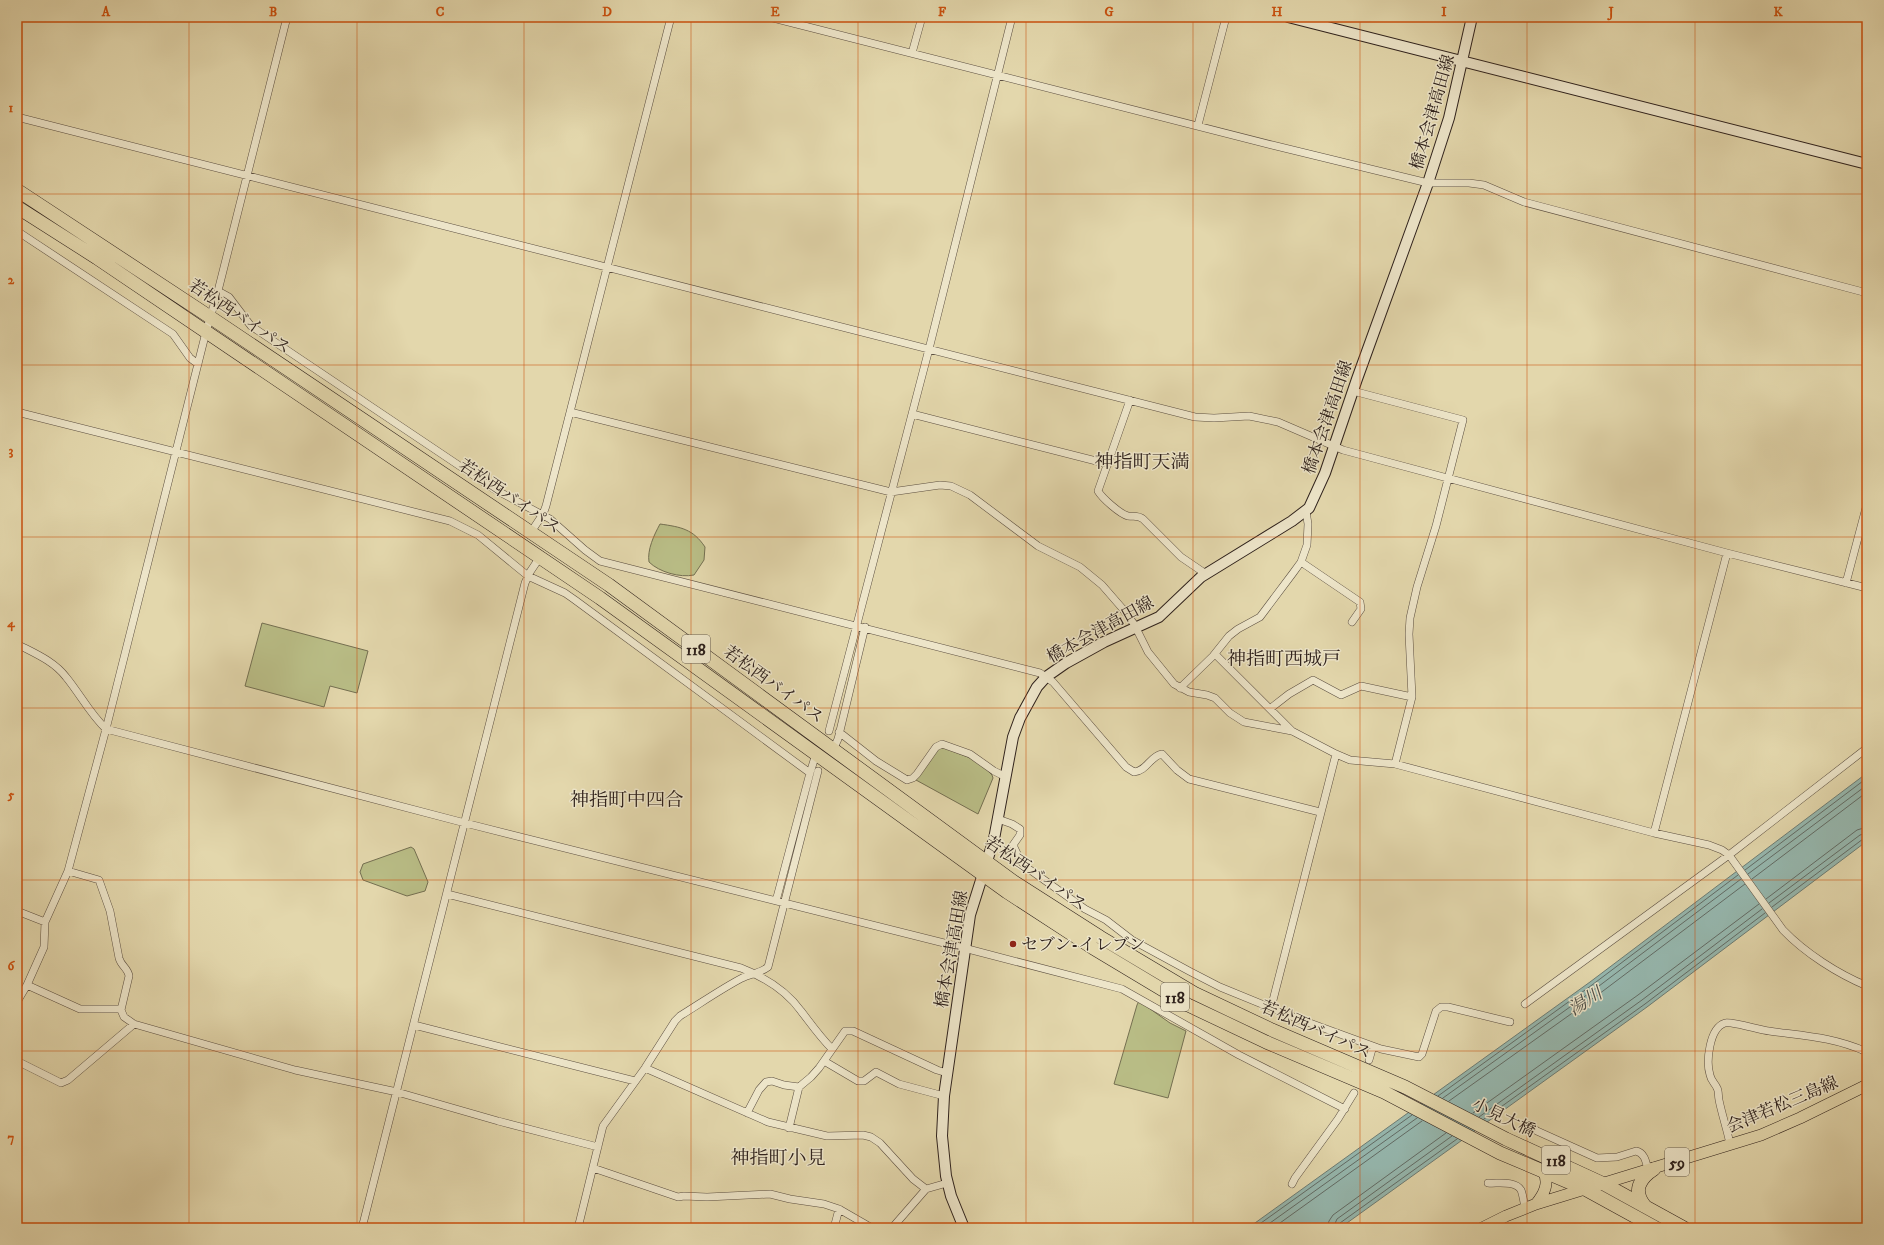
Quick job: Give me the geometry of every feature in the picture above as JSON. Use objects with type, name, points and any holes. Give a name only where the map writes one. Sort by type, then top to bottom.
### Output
[{"type":"highway","name":"若松西バイパス","points":[[17,190],[210,317],[609,585],[833,750],[984,868],[1032,910],[1080,941],[1188,1005],[1266,1042],[1384,1092]]},
{"type":"highway","name":"若松西バイパス","points":[[17,207],[206,332],[600,598],[816,754],[984,868],[1039,899],[1194,993],[1272,1030],[1389,1080]]},
{"type":"highway","name":"小見大橋","points":[[1389,1080],[1506,1139],[1604,1184]]},
{"type":"highway","name":"小見大橋","points":[[1384,1092],[1500,1153],[1586,1189]]},
{"type":"highway","points":[[1645,1206],[1638,1193],[1639,1183],[1644,1175],[1651,1169]]},
{"type":"highway","name":"118","points":[[1604,1184],[1684,1228]]},
{"type":"highway","name":"118","points":[[1586,1189],[1656,1228]]},
{"type":"main road","points":[[1288,17],[1867,164]]},
{"type":"main road","name":"橋本会津高田線","points":[[964,1228],[947,1183],[943,1152],[944,1096],[964,948],[970,915],[998,820],[1013,738],[1020,718],[1034,691],[1046,677],[1083,652],[1151,622],[1166,611],[1206,574],[1306,511],[1320,486],[1428,183],[1449,118],[1463,62],[1472,17]]},
{"type":"main road","name":"会津若松三島線","points":[[1482,1228],[1506,1216],[1536,1204],[1761,1135],[1800,1118],[1867,1085]]},
{"type":"main road","points":[[1536,1204],[1544,1194],[1546,1184],[1542,1171]]},
{"type":"street","points":[[17,1002],[28,986],[44,947],[45,922],[68,871],[106,729],[287,17]]},
{"type":"street","points":[[531,532],[543,514],[671,17]]},
{"type":"street","points":[[769,17],[1272,145],[1428,183],[1469,182],[1484,185],[1524,202],[1867,293]]},
{"type":"street","points":[[912,53],[922,17]]},
{"type":"street","points":[[829,731],[929,349],[1012,17]]},
{"type":"street","points":[[1198,125],[1226,17]]},
{"type":"street","points":[[17,117],[1195,417],[1214,418],[1249,416],[1263,418],[1278,422],[1343,450],[1727,553],[1867,588]]},
{"type":"street","points":[[17,231],[173,334],[188,356],[198,364]]},
{"type":"street","points":[[218,291],[231,300],[251,326],[494,489],[543,514],[584,550],[600,561],[865,627],[1040,673],[1053,682],[1126,767],[1134,772],[1139,772],[1153,758],[1162,754],[1177,770],[1189,779],[1320,812]]},
{"type":"street","points":[[1353,391],[1463,420],[1410,618],[1409,634],[1412,697],[1395,764]]},
{"type":"street","points":[[1130,400],[1098,491],[1101,496],[1122,513],[1128,516],[1139,516],[1143,519],[1181,557],[1206,574]]},
{"type":"street","points":[[17,412],[450,521],[478,535],[528,576],[565,593],[810,773]]},
{"type":"street","points":[[570,412],[891,492],[945,485],[970,495],[1038,546],[1080,567],[1102,585],[1137,628],[1148,652],[1174,684],[1180,688],[1215,698],[1230,713],[1244,722],[1292,731],[1350,760],[1395,764],[1654,833],[1709,845],[1722,850],[1729,855],[1793,940],[1822,962],[1867,986]]},
{"type":"street","points":[[912,414],[1108,464]]},
{"type":"street","points":[[1846,583],[1867,504]]},
{"type":"street","points":[[1180,688],[1234,633],[1260,616],[1301,562],[1307,544],[1308,524],[1306,511]]},
{"type":"street","points":[[1654,833],[1727,553]]},
{"type":"street","points":[[362,1228],[528,576],[540,557]]},
{"type":"street","points":[[1301,562],[1360,602],[1361,608],[1352,622]]},
{"type":"street","points":[[833,750],[839,732],[865,627]]},
{"type":"street","points":[[17,644],[50,662],[66,676],[99,723],[106,729],[465,823],[1126,990],[1240,1055],[1345,1109]]},
{"type":"street","points":[[1215,654],[1271,708],[1292,731]]},
{"type":"street","points":[[1271,708],[1289,694],[1313,680],[1341,695],[1355,687],[1361,686],[1412,697]]},
{"type":"street","points":[[839,732],[876,761],[907,780],[913,778],[917,774],[936,748],[942,744],[970,754],[1006,777]]},
{"type":"street","points":[[1525,1004],[1729,855],[1867,748]]},
{"type":"street","points":[[776,901],[816,754]]},
{"type":"street","points":[[1271,1008],[1336,754]]},
{"type":"street","points":[[578,1228],[606,1120],[645,1068],[675,1021],[680,1016],[718,992],[745,977],[756,974],[768,967],[786,903],[818,771]]},
{"type":"street","points":[[998,820],[1020,828],[1020,834],[1013,845],[1020,860],[1026,867],[1084,909],[1106,920],[1132,940],[1183,968],[1220,987],[1271,1008],[1373,1046],[1419,1057],[1422,1054],[1436,1011],[1441,1008],[1448,1007],[1510,1022]]},
{"type":"street","points":[[68,871],[99,880],[110,911],[120,962],[128,970],[129,976],[121,1009],[124,1017],[134,1024],[295,1070],[397,1092],[498,1121],[598,1147]]},
{"type":"street","points":[[447,894],[741,968],[756,974],[777,986],[800,1010],[818,1036],[832,1049]]},
{"type":"street","points":[[17,911],[45,922]]},
{"type":"street","points":[[28,986],[80,1009],[121,1009]]},
{"type":"street","points":[[1730,1144],[1717,1088],[1711,1080],[1709,1073],[1710,1042],[1719,1026],[1725,1023],[1731,1023],[1755,1030],[1820,1037],[1854,1046],[1867,1052]]},
{"type":"street","points":[[17,1060],[61,1083],[68,1080],[134,1024]]},
{"type":"street","points":[[414,1025],[635,1081]]},
{"type":"street","points":[[789,1128],[799,1087],[811,1077],[845,1031],[850,1030],[937,1070],[947,1073]]},
{"type":"street","points":[[1369,1060],[1373,1046]]},
{"type":"street","points":[[824,1061],[858,1081],[864,1081],[876,1072],[899,1084],[944,1096]]},
{"type":"street","points":[[645,1068],[768,1122],[827,1136],[863,1135],[871,1137],[926,1189]]},
{"type":"street","points":[[747,1113],[759,1090],[766,1082],[772,1081],[784,1085],[799,1087]]},
{"type":"street","points":[[1292,1184],[1345,1109],[1354,1093]]},
{"type":"street","points":[[1528,1124],[1537,1131],[1597,1158],[1617,1157],[1636,1151],[1640,1152],[1651,1169]]},
{"type":"street","points":[[593,1168],[678,1197],[770,1194],[790,1199],[824,1204],[839,1209],[872,1228]]},
{"type":"street","points":[[1488,1182],[1511,1184],[1517,1187],[1521,1190],[1525,1208]]},
{"type":"street","points":[[892,1228],[926,1189],[947,1183]]},
{"type":"street","points":[[834,1228],[839,1209]]},
{"type":"green space","points":[[660,524],[686,530],[696,536],[705,547],[704,560],[694,575],[676,575],[658,569],[649,562],[650,548]]},
{"type":"green space","points":[[262,623],[368,651],[357,693],[330,686],[324,707],[245,686]]},
{"type":"green space","points":[[938,748],[945,748],[978,761],[992,775],[993,778],[978,814],[916,780]]},
{"type":"green space","points":[[411,847],[414,849],[428,882],[425,891],[407,896],[363,880],[360,872],[363,864]]},
{"type":"green space","points":[[1139,1001],[1170,1023],[1186,1031],[1168,1098],[1114,1084]]},
{"type":"water","name":"湯川","points":[[1867,773],[1867,841],[1647,1007],[1340,1228],[1248,1228],[1590,982]]},
{"type":"place","name":"セブン-イレブン","points":[[1013,944]]},
{"type":"district","name":"神指町天満","points":[[1142,461]]},
{"type":"district","name":"神指町西城戸","points":[[1284,658]]},
{"type":"district","name":"神指町中四合","points":[[627,799]]},
{"type":"district","name":"神指町小見","points":[[778,1157]]}]
